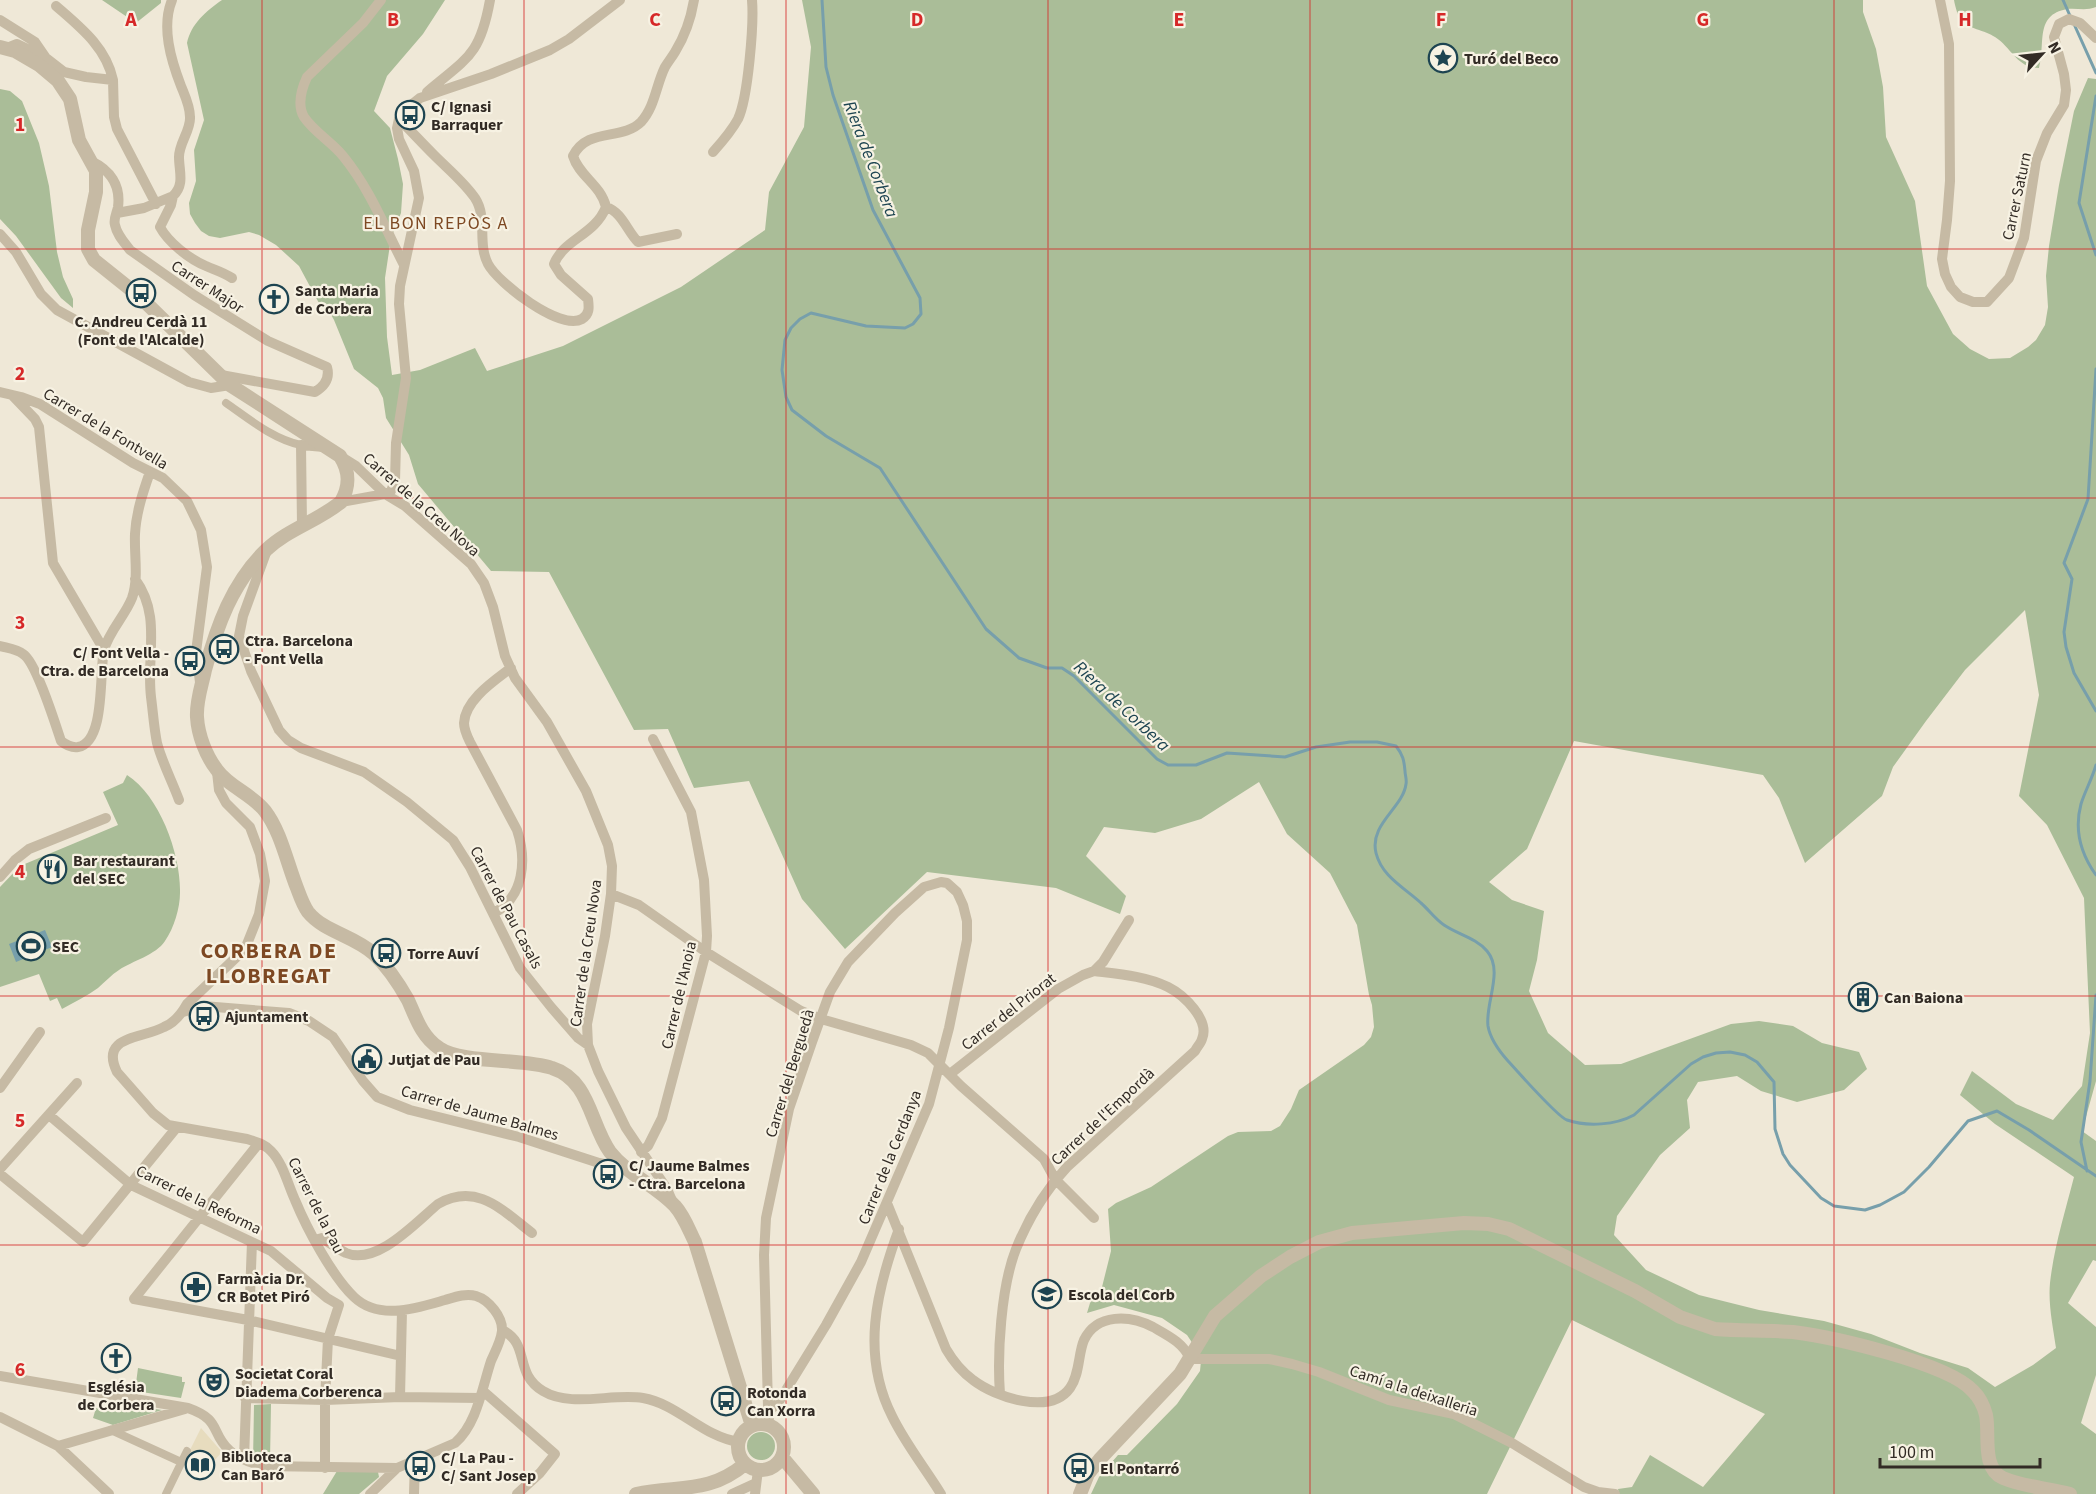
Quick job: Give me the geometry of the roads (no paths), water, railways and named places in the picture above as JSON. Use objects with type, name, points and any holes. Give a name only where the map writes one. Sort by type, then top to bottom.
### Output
[{"type":"street","points":[[92,161],[111,173],[118,196],[117,213],[156,204],[177,191],[181,182],[179,155],[191,119],[189,105],[171,53],[167,22],[172,0]]},
{"type":"street","points":[[381,0],[363,23],[307,77],[302,88],[301,106],[304,117],[344,156],[360,180],[372,199],[404,265]]},
{"type":"street","points":[[490,0],[476,48],[470,56],[405,110],[399,119],[397,128],[399,139],[414,171],[419,198],[404,265],[399,304],[406,378],[396,443],[395,481],[390,491],[385,494],[341,502],[286,534],[268,548],[247,570],[226,606],[217,627],[201,686],[197,708],[198,726],[207,753],[218,772],[256,801],[275,827],[306,909],[321,923],[357,941],[380,960],[400,986],[422,1031],[431,1042],[446,1052],[554,1068],[575,1083],[584,1095],[606,1145],[624,1168],[675,1206],[694,1242],[752,1426]]},
{"type":"street","points":[[420,98],[490,74],[549,50],[585,28],[620,0]]},
{"type":"street","points":[[677,234],[638,242],[617,214],[606,207],[599,190],[576,165],[573,156],[577,148],[594,138],[628,129],[640,123],[654,99],[665,67],[688,26],[694,0]]},
{"type":"street","points":[[713,152],[732,129],[739,116],[746,86],[752,0]]},
{"type":"street","name":"Carrer Saturn","points":[[1940,0],[1949,44],[1950,76],[1950,181],[1942,259],[1951,287],[1960,297],[1973,302],[1987,302],[2009,278],[2024,238],[2036,161],[2047,133],[2064,105],[2066,90],[2064,74],[2054,37],[2059,24],[2069,19],[2080,23],[2096,38]]},
{"type":"street","points":[[56,6],[94,42],[106,58],[113,80],[114,117],[117,129],[156,204]]},
{"type":"street","points":[[0,20],[35,42],[46,58]]},
{"type":"street","points":[[4,47],[17,45],[46,58],[58,68],[71,74],[113,80]]},
{"type":"street","points":[[4,47],[39,65],[66,91],[72,106],[79,140],[96,171],[88,230],[90,255],[139,296],[226,380],[340,456],[348,476],[346,494],[341,502]]},
{"type":"street","points":[[399,119],[463,182],[474,197],[483,215],[483,251],[488,264],[498,277],[537,307],[568,321],[585,318],[588,312],[588,299],[561,275],[554,264],[560,253],[598,222],[606,207]]},
{"type":"street","points":[[172,196],[171,205],[160,227],[165,236],[196,261],[207,267],[218,269],[232,278]]},
{"type":"street","name":"Carrer Major","points":[[117,213],[115,226],[130,250],[232,320],[268,341],[327,367],[328,373],[322,387],[315,392],[242,377],[226,380]]},
{"type":"street","points":[[0,234],[16,252],[41,294],[57,309],[189,382],[211,388],[226,380]]},
{"type":"street","name":"Carrer de la Fontvella","points":[[0,392],[40,404],[133,463],[162,478],[187,501],[201,530],[207,567],[196,652],[201,686]]},
{"type":"street","points":[[12,395],[31,414],[39,427],[53,563],[104,650]]},
{"type":"street","points":[[226,403],[269,432],[290,442],[327,447]]},
{"type":"street","points":[[302,445],[302,525]]},
{"type":"street","name":"Carrer de la Creu Nova","points":[[340,456],[356,466],[385,494],[405,506],[471,564],[484,583],[493,607],[505,656],[511,668],[529,700],[547,722],[586,791],[611,855],[611,894],[598,977],[587,1024],[588,1045],[610,1098],[641,1152],[667,1189],[675,1206]]},
{"type":"street","points":[[0,646],[23,654],[29,660],[61,741],[69,746],[78,747],[90,739],[95,730],[104,650],[132,598],[135,579],[135,532],[140,503],[150,472]]},
{"type":"street","name":"Carrer de Pau Casals","points":[[268,548],[243,616],[239,636],[251,671],[279,730],[288,740],[301,748],[364,772],[439,827],[453,840],[462,852],[494,913],[520,968],[578,1038],[588,1045]]},
{"type":"street","points":[[135,579],[150,606],[152,622],[149,677],[158,744],[179,800]]},
{"type":"street","points":[[198,645],[210,654]]},
{"type":"street","points":[[494,913],[507,904],[518,884],[522,863],[521,841],[470,742],[464,722],[469,708],[511,668]]},
{"type":"street","name":"Carrer de l'Anoia","points":[[641,1152],[648,1146],[662,1118],[706,952],[707,936],[704,880],[691,812],[653,739]]},
{"type":"street","points":[[218,772],[219,790],[226,803],[250,827],[260,854],[265,881],[260,914],[245,950],[205,986],[187,1004],[183,1012],[167,1026],[117,1045],[112,1054],[113,1066],[120,1078],[160,1120],[177,1127],[259,1143],[134,1299],[248,1320],[401,1356]]},
{"type":"street","points":[[226,803],[230,795],[238,789]]},
{"type":"street","points":[[0,877],[15,860],[29,849],[106,818]]},
{"type":"street","name":"Carrer del Berguedà","points":[[771,1409],[765,1255],[766,1218],[789,1109],[830,992],[848,962],[924,887],[941,882],[947,883]]},
{"type":"street","name":"Carrer de la Cerdanya","points":[[771,1409],[826,1325],[861,1262],[928,1104],[940,1064],[967,940],[967,921],[963,905],[957,892],[947,883]]},
{"type":"street","points":[[611,894],[639,905],[706,952],[801,1011],[911,1045],[928,1053],[961,1086],[1044,1160],[1055,1179],[1094,1218]]},
{"type":"street","name":"Carrer del Priorat","points":[[950,1074],[1058,989],[1095,971],[1129,920]]},
{"type":"street","name":"Carrer de l'Empordà","points":[[1000,1394],[1001,1334],[1010,1270],[1029,1220],[1055,1179],[1194,1051],[1203,1039],[1204,1030],[1196,1011],[1170,988],[1138,978],[1095,971]]},
{"type":"street","points":[[205,986],[204,994],[208,1006]]},
{"type":"street","name":"Carrer de Jaume Balmes","points":[[183,1012],[208,1006],[289,1013],[309,1021],[333,1037],[363,1081],[377,1097],[410,1110],[519,1137],[599,1163],[624,1168]]},
{"type":"street","points":[[0,1088],[40,1032]]},
{"type":"street","points":[[0,1169],[77,1083]]},
{"type":"street","name":"Carrer de la Reforma","points":[[49,1115],[131,1185],[271,1251],[337,1304]]},
{"type":"street","points":[[0,1174],[83,1242],[177,1127]]},
{"type":"street","name":"Carrer de la Pau","points":[[259,1143],[274,1155],[315,1240],[345,1287],[353,1297],[368,1307],[402,1311],[459,1296],[474,1295],[489,1304],[498,1316],[502,1330],[510,1334],[518,1343],[522,1365],[529,1379],[548,1394],[568,1400],[645,1398],[664,1405],[721,1437],[739,1442]]},
{"type":"street","points":[[591,1159],[602,1153],[606,1145]]},
{"type":"street","points":[[315,1240],[322,1238],[346,1253],[372,1255],[390,1244],[438,1204],[446,1199],[464,1196],[474,1196],[492,1203],[532,1233]]},
{"type":"street","points":[[887,1203],[946,1349],[954,1362],[971,1379],[1000,1394],[1033,1402],[1051,1401],[1061,1397],[1074,1380],[1083,1341],[1092,1328],[1113,1318],[1122,1317],[1150,1325],[1182,1345],[1190,1359]]},
{"type":"street","points":[[1080,1494],[1088,1474],[1100,1459],[1179,1374],[1215,1316],[1261,1276],[1319,1242],[1352,1233],[1464,1223],[1488,1224],[1509,1229],[1530,1238],[1635,1291],[1680,1317],[1703,1326],[1715,1329],[1795,1333],[1831,1339],[1928,1365],[1947,1373],[1967,1385],[1979,1400],[1985,1413],[1992,1467],[2001,1477],[2070,1494]]},
{"type":"street","points":[[898,1229],[876,1302],[873,1334],[876,1370],[883,1397],[892,1418],[941,1494]]},
{"type":"street","points":[[244,1459],[252,1242]]},
{"type":"street","points":[[325,1468],[328,1339],[337,1304],[345,1287]]},
{"type":"street","points":[[337,1304],[350,1301],[353,1297]]},
{"type":"street","points":[[400,1397],[402,1311]]},
{"type":"street","points":[[370,1494],[397,1468],[455,1443],[462,1437],[481,1395],[502,1330]]},
{"type":"street","name":"Camí a la deixalleria","points":[[1190,1359],[1269,1359],[1319,1372],[1389,1401],[1454,1414],[1512,1443],[1584,1488],[1615,1494]]},
{"type":"street","points":[[0,1376],[188,1408],[208,1418],[228,1449],[244,1459],[263,1466],[397,1468]]},
{"type":"street","points":[[245,1398],[325,1400],[481,1395],[555,1454],[540,1473],[517,1494]]},
{"type":"street","points":[[58,1446],[188,1408]]},
{"type":"street","points":[[732,1494],[757,1482],[782,1457],[784,1445],[771,1409],[742,1435],[739,1442],[738,1454],[757,1482]]},
{"type":"street","points":[[0,1417],[58,1446],[109,1494]]},
{"type":"street","points":[[111,1430],[181,1462]]},
{"type":"street","points":[[166,1494],[187,1451]]},
{"type":"street","points":[[782,1457],[813,1494]]},
{"type":"street","points":[[414,1494],[415,1460]]},
{"type":"street","points":[[636,1494],[703,1487],[723,1480],[745,1464]]},
{"type":"water","name":"SEC","points":[[45,930],[52,947],[16,962],[9,944]]},
{"type":"waterway","name":"Riera de Corbera","points":[[822,0],[826,67],[833,95],[873,210],[920,298],[921,314],[913,324],[905,328],[866,326],[811,313],[800,319],[791,328],[785,340],[782,370],[786,397],[792,410],[826,436],[880,468],[986,629],[1019,658],[1047,668],[1062,668],[1074,676],[1157,759],[1168,765],[1196,765],[1227,753],[1285,757],[1316,747],[1350,742],[1377,742],[1396,746],[1403,758],[1406,782],[1404,793],[1377,833],[1375,843],[1379,861],[1383,869],[1441,923],[1487,951],[1494,968],[1488,1017],[1491,1035],[1508,1061],[1547,1103],[1567,1120],[1592,1124],[1610,1123],[1627,1118],[1634,1115],[1691,1064],[1703,1057],[1730,1052],[1745,1055],[1757,1062],[1774,1082],[1775,1129],[1783,1154],[1790,1165],[1821,1198],[1834,1206],[1865,1210],[1904,1192],[1929,1167],[1968,1121],[1997,1111],[2096,1176]]},
{"type":"waterway","points":[[2063,0],[2071,18]]},
{"type":"waterway","points":[[2074,24],[2096,73]]},
{"type":"waterway","points":[[2096,96],[2079,203],[2096,255]]},
{"type":"waterway","points":[[2096,369],[2088,499],[2064,563],[2072,579],[2064,632],[2066,647],[2074,673],[2096,711]]},
{"type":"waterway","points":[[2096,765],[2081,804],[2078,823],[2080,841],[2086,859],[2096,875]]},
{"type":"waterway","points":[[2087,1171],[2081,1142],[2090,1081],[2096,995]]},
{"type":"place","name":"Turó del Beco","points":[[1443,58]]},
{"type":"place","name":"C/ Ignasi Barraquer","points":[[410,115]]},
{"type":"place","name":"C. Andreu Cerdà 11 (Font de l'Alcalde)","points":[[141,293]]},
{"type":"place","name":"Santa Maria de Corbera","points":[[274,299]]},
{"type":"place","name":"Ctra. Barcelona - Font Vella","points":[[224,649]]},
{"type":"place","name":"C/ Font Vella - Ctra. de Barcelona","points":[[190,661]]},
{"type":"place","name":"Bar restaurant del SEC","points":[[52,869]]},
{"type":"place","name":"SEC","points":[[31,946]]},
{"type":"place","name":"Torre Auví","points":[[386,953]]},
{"type":"place","name":"Can Baiona","points":[[1863,997]]},
{"type":"place","name":"Ajuntament","points":[[204,1016]]},
{"type":"place","name":"Jutjat de Pau","points":[[367,1059]]},
{"type":"place","name":"C/ Jaume Balmes - Ctra. Barcelona","points":[[608,1174]]},
{"type":"place","name":"Farmàcia Dr. CR Botet Piró","points":[[196,1287]]},
{"type":"place","name":"Escola del Corb","points":[[1047,1294]]},
{"type":"place","name":"Església de Corbera","points":[[116,1358]]},
{"type":"place","name":"Societat Coral Diadema Corberenca","points":[[214,1382]]},
{"type":"place","name":"Rotonda Can Xorra","points":[[726,1401]]},
{"type":"place","name":"Biblioteca Can Baró","points":[[200,1465]]},
{"type":"place","name":"C/ La Pau - C/ Sant Josep","points":[[420,1466]]},
{"type":"place","name":"El Pontarró","points":[[1079,1468]]},
{"type":"district","name":"EL BON REPÒS A","points":[[436,223]]},
{"type":"district","name":"CORBERA DE LLOBREGAT","points":[[269,962]]}]
